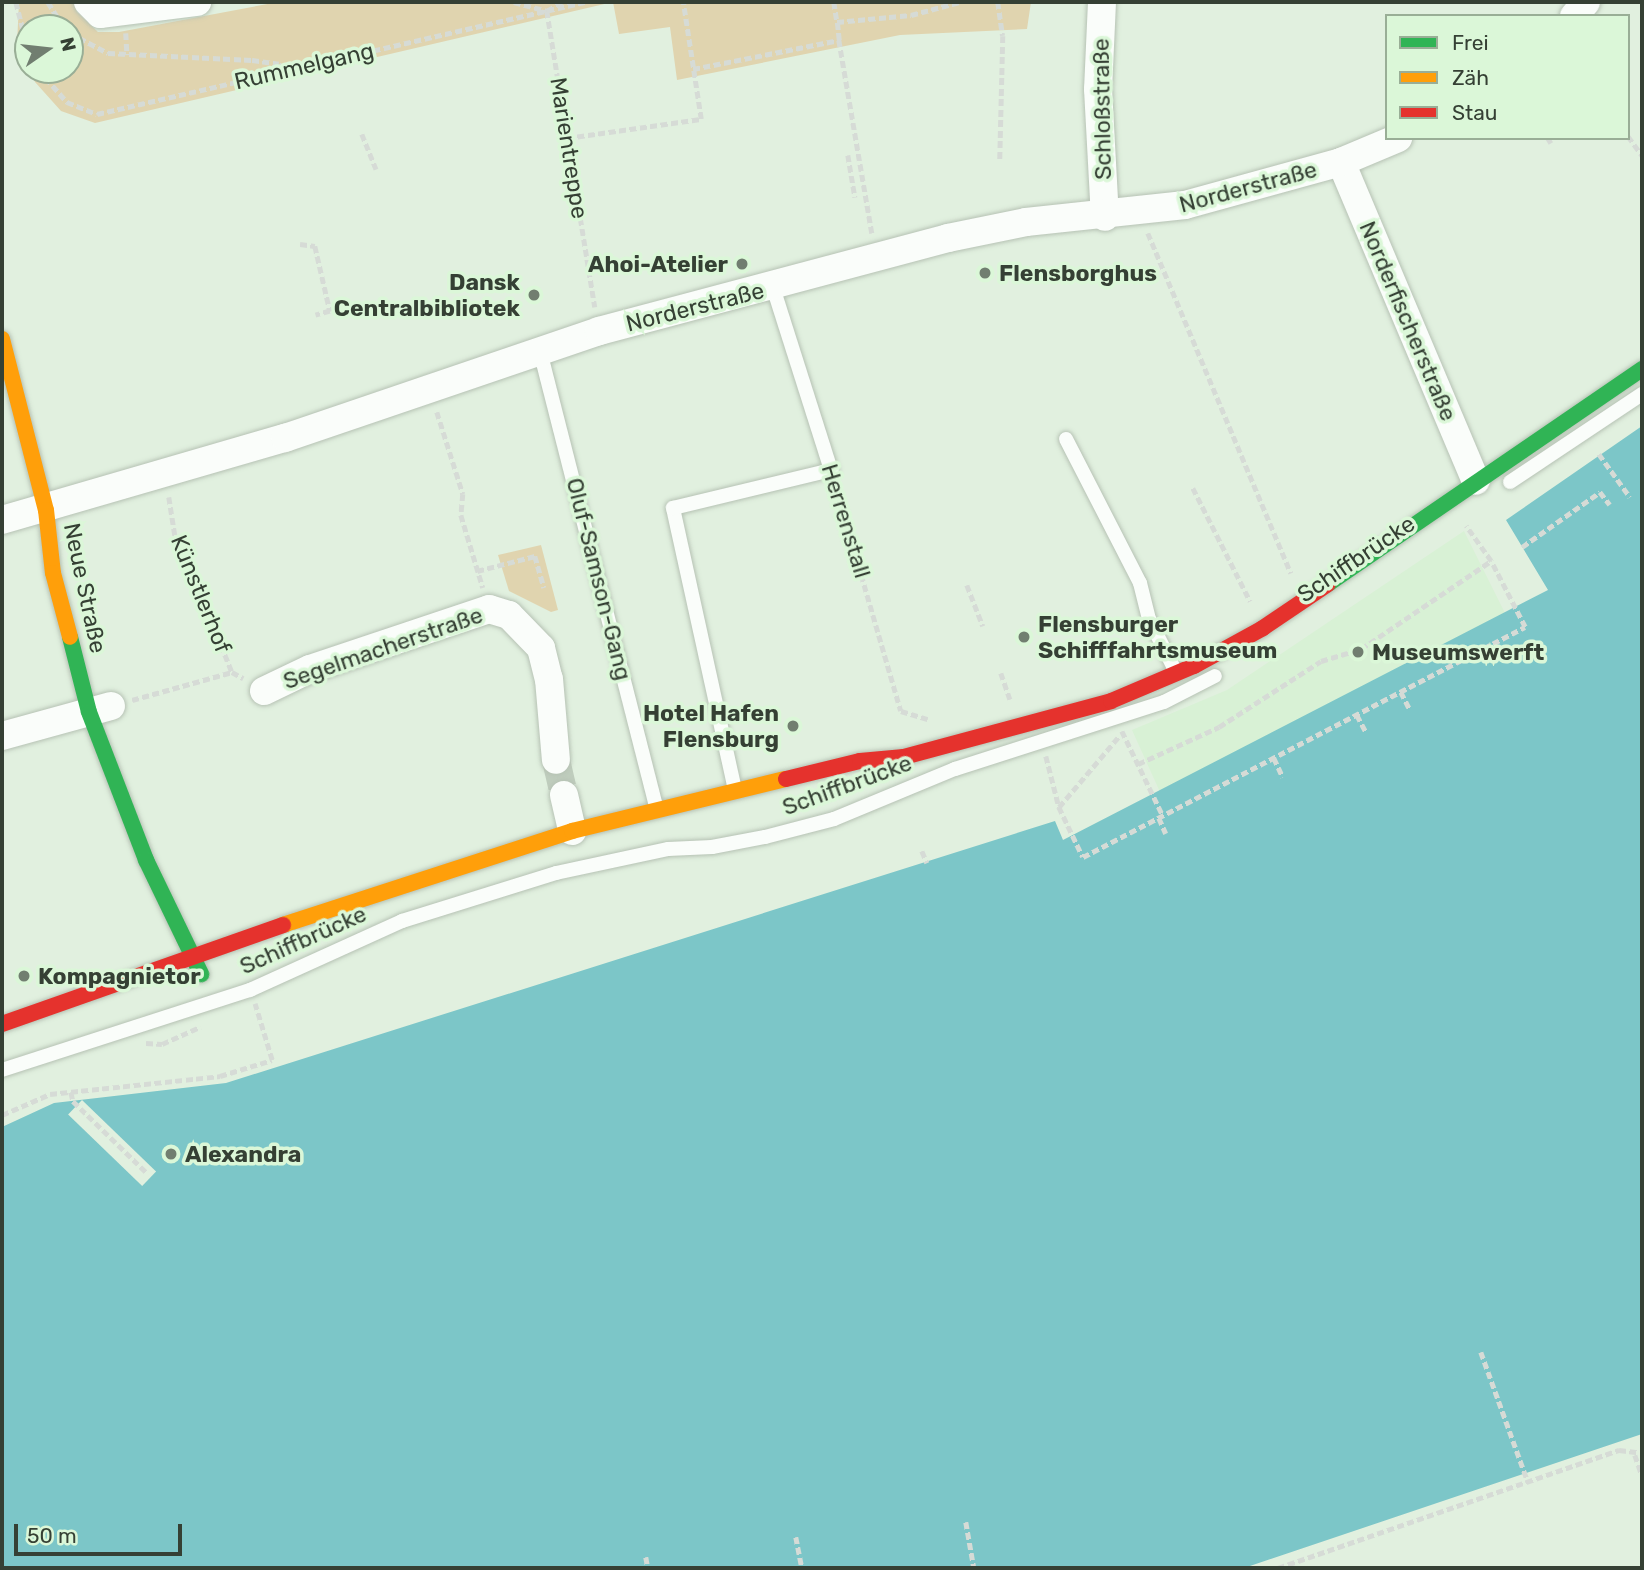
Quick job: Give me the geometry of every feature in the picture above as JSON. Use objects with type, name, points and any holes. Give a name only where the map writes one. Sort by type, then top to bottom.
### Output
[{"type":"main road","points":[[2,339],[46,510]]},
{"type":"main road","name":"Schiffbrücke","points":[[713,815],[864,775],[904,757],[1111,701],[1176,673],[1263,628],[1487,485],[1642,369]]},
{"type":"main road","name":"Neue Straße","points":[[46,510],[72,570]]},
{"type":"main road","name":"Neue Straße","points":[[46,510],[53,573],[105,705],[146,860],[201,975]]},
{"type":"main road","name":"Schiffbrücke","points":[[353,921],[575,840],[656,807],[860,761],[904,757]]},
{"type":"main road","name":"Schiffbrücke","points":[[2,1024],[413,879],[575,840]]},
{"type":"main road","name":"Neue Straße","points":[[170,868],[192,955]]},
{"type":"street","points":[[94,8],[197,2]]},
{"type":"street","name":"Schloßstraße","points":[[1102,2],[1098,89],[1105,217]]},
{"type":"street","name":"Norderstraße","points":[[2,520],[46,510],[163,475],[540,351],[876,258],[1026,222],[1105,217],[1185,205],[1340,162],[1393,140]]},
{"type":"street","name":"Norderfischerstraße","points":[[1340,162],[1487,485]]},
{"type":"street","name":"Segelmacherstraße","points":[[264,691],[310,669],[489,609],[509,615],[541,648],[549,679],[556,760]]},
{"type":"street","points":[[2,736],[105,705]]},
{"type":"street","points":[[564,795],[575,840]]},
{"type":"lane","name":"Herrenstall","points":[[772,288],[831,470]]},
{"type":"lane","name":"Oluf-Samson-Gang","points":[[540,351],[656,807]]},
{"type":"lane","name":"Schiffbrücke","points":[[1487,485],[1642,394]]},
{"type":"lane","points":[[1066,439],[1140,583],[1149,619],[1176,673]]},
{"type":"lane","points":[[740,808],[673,508],[831,470]]},
{"type":"lane","name":"Schiffbrücke","points":[[2,1070],[250,990],[402,921],[556,873],[668,849],[712,847],[765,837],[834,819],[955,769],[1164,702],[1228,668]]},
{"type":"path","points":[[514,2],[547,11],[562,2]]},
{"type":"path","name":"Rummelgang","points":[[51,84],[67,102],[97,114],[584,2]]},
{"type":"path","points":[[566,138],[701,119],[683,2]]},
{"type":"path","points":[[834,2],[876,258]]},
{"type":"path","points":[[837,22],[911,15],[960,2]]},
{"type":"path","points":[[998,2],[1003,36],[1000,161]]},
{"type":"path","name":"Marientreppe","points":[[547,11],[592,285]]},
{"type":"path","points":[[84,40],[108,53],[252,60],[279,64],[284,70]]},
{"type":"path","points":[[693,69],[839,40]]},
{"type":"path","points":[[362,134],[376,169]]},
{"type":"path","points":[[1630,139],[1642,155]]},
{"type":"path","points":[[848,155],[855,197]]},
{"type":"path","points":[[1143,212],[1160,265],[1303,600]]},
{"type":"path","points":[[300,244],[315,246],[330,311],[316,315]]},
{"type":"path","points":[[430,388],[463,494],[461,515],[489,609]]},
{"type":"path","points":[[1599,454],[1630,496]]},
{"type":"path","name":"Herrenstall","points":[[831,470],[901,711],[940,723]]},
{"type":"path","name":"Künstlerhof","points":[[105,705],[232,672],[190,567],[177,548],[163,475]]},
{"type":"path","points":[[1193,488],[1254,608]]},
{"type":"path","points":[[1522,547],[1601,492],[1610,506]]},
{"type":"path","points":[[1046,756],[1059,807],[1083,858],[1525,628],[1492,561],[1466,526]]},
{"type":"path","points":[[477,571],[536,555],[544,588]]},
{"type":"path","points":[[1138,764],[1219,727],[1321,661],[1361,649],[1492,561]]},
{"type":"path","points":[[967,585],[983,626]]},
{"type":"path","points":[[1401,692],[1410,710]]},
{"type":"path","points":[[1357,715],[1366,732]]},
{"type":"path","points":[[1059,807],[1122,731],[1166,834]]},
{"type":"path","points":[[1274,758],[1283,777]]},
{"type":"path","points":[[922,851],[927,863]]},
{"type":"path","points":[[2,1115],[50,1094],[220,1076],[272,1060]]},
{"type":"path","points":[[71,1092],[72,1101],[147,1172]]},
{"type":"path","points":[[1481,1352],[1516,1441],[1528,1482]]},
{"type":"path","points":[[1278,1568],[1619,1450],[1635,1455],[1642,1452]]},
{"type":"path","points":[[1635,1455],[1642,1475]]},
{"type":"path","points":[[966,1522],[974,1568]]},
{"type":"path","points":[[796,1537],[802,1568]]},
{"type":"path","points":[[646,1557],[648,1568]]},
{"type":"shaded area","points":[[19,2],[74,2],[79,14],[18,14]]},
{"type":"shaded area","points":[[278,2],[613,2],[95,123],[61,111],[37,84],[84,84],[84,19],[98,32],[119,32]]},
{"type":"shaded area","points":[[613,2],[1031,2],[1027,29],[900,35],[677,80],[670,27],[619,34]]},
{"type":"shaded area","name":"Museumswerft","points":[[1464,531],[1505,613],[1160,792],[1132,730],[1227,690]]},
{"type":"shaded area","points":[[541,545],[558,610],[551,612],[509,591],[498,555]]},
{"type":"water","points":[[1642,426],[1642,1434],[1244,1568],[2,1568],[2,1127],[54,1103],[226,1083],[1055,821],[1063,840],[1548,590],[1506,520]]},
{"type":"pier","points":[[82,1100],[156,1172],[142,1186],[68,1114]]},
{"type":"tunnel","points":[[556,760],[564,795]]},
{"type":"traffic: fast","points":[[1328,584],[1642,369]]},
{"type":"traffic: fast","points":[[70,637],[89,712],[146,860],[201,974]]},
{"type":"traffic: slow","points":[[2,339],[46,510],[53,573],[70,637]]},
{"type":"traffic: slow","points":[[283,925],[572,831],[786,779]]},
{"type":"traffic: jam","points":[[786,779],[860,761],[904,757],[1111,701],[1194,666],[1263,628],[1328,584]]},
{"type":"traffic: jam","points":[[2,1024],[283,925]]},
{"type":"place","name":"Ahoi-Atelier","points":[[742,264]]},
{"type":"place","name":"Flensborghus","points":[[985,273]]},
{"type":"place","name":"Dansk Centralbibliotek","points":[[534,295]]},
{"type":"place","name":"Flensburger Schifffahrtsmuseum","points":[[1024,637]]},
{"type":"place","name":"Museumswerft","points":[[1358,652]]},
{"type":"place","name":"Hotel Hafen Flensburg","points":[[793,726]]},
{"type":"place","name":"Kompagnietor","points":[[24,976]]},
{"type":"place","name":"Alexandra","points":[[171,1154]]}]
